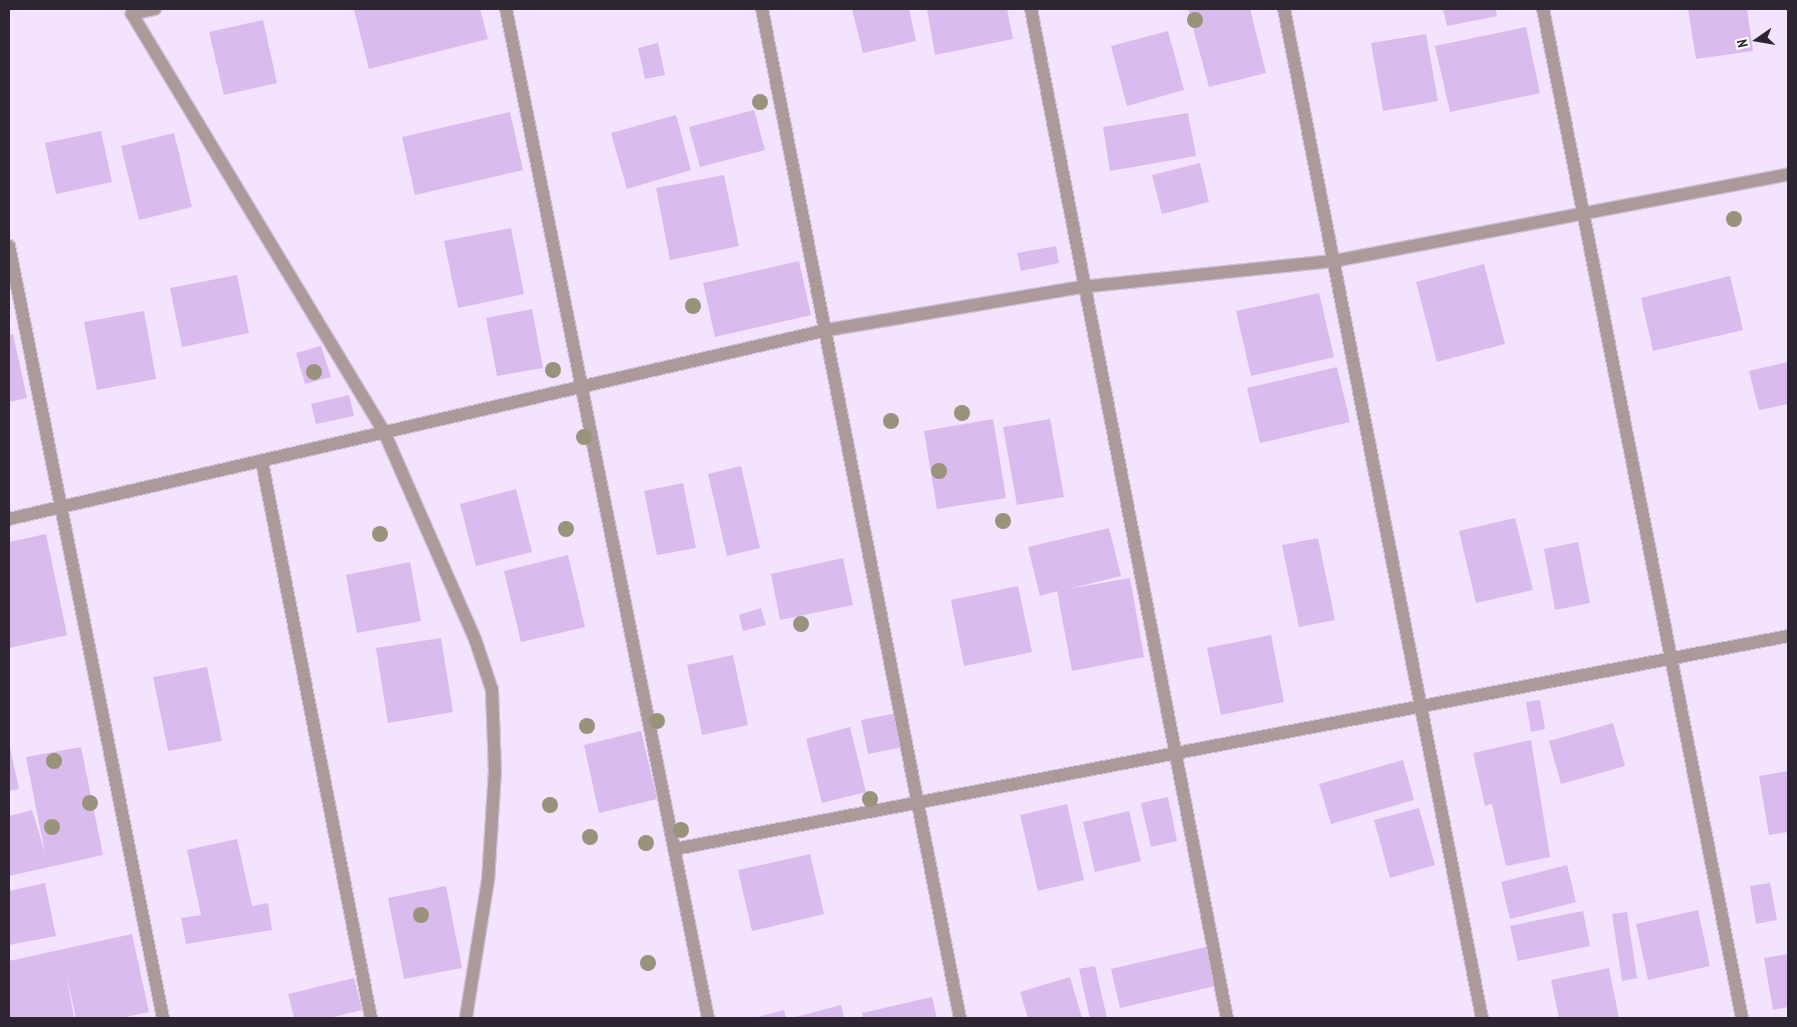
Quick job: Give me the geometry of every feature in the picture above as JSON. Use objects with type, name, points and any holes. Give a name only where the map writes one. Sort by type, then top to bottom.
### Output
[{"type":"street","points":[[155,9],[132,14],[384,434],[476,639],[492,690],[495,770],[488,880],[466,1018]]},
{"type":"street","points":[[506,9],[708,1018]]},
{"type":"street","points":[[762,9],[960,1018]]},
{"type":"street","points":[[1031,9],[1082,286],[1227,1018]]},
{"type":"street","points":[[1284,9],[1482,1018]]},
{"type":"street","points":[[1543,9],[1742,1018]]},
{"type":"street","points":[[9,519],[61,509],[581,389],[826,330],[1082,286],[1334,261],[1788,174]]},
{"type":"street","points":[[9,246],[163,1018]]},
{"type":"street","points":[[262,462],[371,1018]]},
{"type":"street","points":[[675,849],[1788,636]]},
{"type":"building","points":[[480,9],[488,39],[369,69],[354,10]]},
{"type":"building","points":[[852,9],[909,9],[916,41],[863,53]]},
{"type":"building","points":[[927,9],[1007,9],[1013,39],[935,55]]},
{"type":"building","points":[[1188,9],[1250,9],[1266,73],[1209,87]]},
{"type":"building","points":[[1443,9],[1495,9],[1497,16],[1447,26]]},
{"type":"building","points":[[1688,9],[1747,9],[1753,51],[1696,59]]},
{"type":"building","points":[[263,20],[277,83],[224,95],[209,32]]},
{"type":"building","points":[[1526,27],[1540,93],[1450,112],[1435,46]]},
{"type":"building","points":[[1168,31],[1184,90],[1127,106],[1111,46]]},
{"type":"building","points":[[1426,34],[1438,101],[1383,111],[1371,43]]},
{"type":"building","points":[[658,43],[665,75],[645,79],[638,48]]},
{"type":"building","points":[[754,110],[765,150],[700,167],[689,127]]},
{"type":"building","points":[[510,112],[523,170],[415,195],[402,137]]},
{"type":"building","points":[[1188,113],[1196,156],[1110,171],[1103,127]]},
{"type":"building","points":[[676,115],[691,170],[627,189],[611,133]]},
{"type":"building","points":[[101,131],[112,182],[56,194],[45,143]]},
{"type":"building","points":[[174,133],[192,207],[139,220],[121,146]]},
{"type":"building","points":[[1200,163],[1209,202],[1162,214],[1152,175]]},
{"type":"building","points":[[724,175],[739,246],[670,260],[656,188]]},
{"type":"building","points":[[511,228],[524,294],[458,308],[444,241]]},
{"type":"building","points":[[1056,246],[1059,263],[1021,271],[1017,253]]},
{"type":"building","points":[[799,261],[811,315],[715,337],[703,283]]},
{"type":"building","points":[[1484,264],[1505,344],[1437,362],[1416,282]]},
{"type":"building","points":[[237,275],[249,333],[182,347],[170,288]]},
{"type":"building","points":[[1730,276],[1743,330],[1653,351],[1641,298]]},
{"type":"building","points":[[1319,293],[1334,357],[1251,376],[1236,311]]},
{"type":"building","points":[[532,309],[543,368],[497,376],[486,318]]},
{"type":"building","points":[[144,311],[156,379],[97,390],[84,322]]},
{"type":"building","points":[[13,334],[27,398],[9,402],[9,335]]},
{"type":"building","points":[[321,346],[331,377],[305,384],[296,353]]},
{"type":"building","points":[[1788,362],[1788,404],[1759,410],[1749,371]]},
{"type":"building","points":[[1337,367],[1350,422],[1260,443],[1247,388]]},
{"type":"building","points":[[349,395],[354,416],[316,424],[311,404]]},
{"type":"building","points":[[993,419],[1006,498],[937,509],[924,431]]},
{"type":"building","points":[[1050,419],[1064,497],[1017,505],[1003,427]]},
{"type":"building","points":[[741,466],[760,548],[727,556],[708,474]]},
{"type":"building","points":[[683,483],[696,548],[657,555],[644,491]]},
{"type":"building","points":[[516,489],[532,552],[476,566],[460,504]]},
{"type":"building","points":[[1515,518],[1533,590],[1476,603],[1459,531]]},
{"type":"building","points":[[1109,528],[1121,576],[1068,589],[1130,578],[1144,657],[1072,671],[1057,591],[1040,596],[1028,547]]},
{"type":"building","points":[[46,534],[67,635],[9,648],[9,542]]},
{"type":"building","points":[[1318,538],[1335,620],[1299,627],[1282,545]]},
{"type":"building","points":[[1578,542],[1590,603],[1555,610],[1544,549]]},
{"type":"building","points":[[568,555],[585,627],[521,642],[504,571]]},
{"type":"building","points":[[843,558],[853,605],[780,620],[771,574]]},
{"type":"building","points":[[410,562],[421,621],[357,633],[346,575]]},
{"type":"building","points":[[1018,586],[1032,652],[964,666],[951,600]]},
{"type":"building","points":[[761,608],[766,625],[743,631],[739,615]]},
{"type":"building","points":[[1271,635],[1284,702],[1221,715],[1207,648]]},
{"type":"building","points":[[441,638],[453,712],[388,723],[376,648]]},
{"type":"building","points":[[733,655],[748,725],[702,735],[687,665]]},
{"type":"building","points":[[207,667],[222,741],[168,751],[153,677]]},
{"type":"building","points":[[1540,700],[1545,729],[1531,732],[1526,702]]},
{"type":"building","points":[[897,713],[904,747],[868,754],[861,720]]},
{"type":"building","points":[[1613,723],[1625,766],[1561,784],[1549,741]]},
{"type":"building","points":[[850,727],[866,792],[822,803],[806,739]]},
{"type":"building","points":[[641,731],[657,799],[599,813],[584,745]]},
{"type":"building","points":[[1531,740],[1550,857],[1506,866],[1492,804],[1485,806],[1473,753]]},
{"type":"building","points":[[9,743],[19,789],[9,791]]},
{"type":"building","points":[[81,747],[103,855],[9,876],[9,816],[32,810],[45,853],[26,757]]},
{"type":"building","points":[[1403,760],[1414,800],[1331,824],[1319,784]]},
{"type":"building","points":[[1788,771],[1788,832],[1769,835],[1759,776]]},
{"type":"building","points":[[1168,797],[1177,841],[1151,847],[1141,803]]},
{"type":"building","points":[[1067,804],[1084,880],[1038,891],[1020,815]]},
{"type":"building","points":[[1419,808],[1435,865],[1390,878],[1374,820]]},
{"type":"building","points":[[1129,811],[1141,861],[1095,872],[1083,822]]},
{"type":"building","points":[[237,839],[252,906],[268,903],[272,930],[186,944],[181,918],[201,915],[187,850]]},
{"type":"building","points":[[810,854],[824,914],[752,931],[738,870]]},
{"type":"building","points":[[1567,865],[1576,902],[1510,919],[1501,882]]},
{"type":"building","points":[[45,883],[56,936],[9,945],[9,891]]},
{"type":"building","points":[[1770,883],[1777,920],[1756,924],[1750,886]]},
{"type":"building","points":[[446,886],[462,968],[404,979],[388,898]]},
{"type":"building","points":[[1698,910],[1710,966],[1648,980],[1636,924]]},
{"type":"building","points":[[1583,911],[1590,946],[1518,961],[1510,926]]},
{"type":"building","points":[[1627,912],[1637,978],[1622,981],[1612,914]]},
{"type":"building","points":[[132,934],[149,1012],[121,1018],[76,1018],[66,973],[74,1018],[9,1018],[9,961]]},
{"type":"building","points":[[1206,947],[1215,986],[1120,1008],[1111,969]]},
{"type":"building","points":[[1788,954],[1788,1007],[1773,1010],[1764,958]]},
{"type":"building","points":[[1095,966],[1107,1018],[1090,1018],[1079,969]]},
{"type":"building","points":[[1609,968],[1619,1018],[1559,1018],[1551,980]]},
{"type":"building","points":[[1070,977],[1082,1018],[1028,1018],[1020,992]]},
{"type":"building","points":[[354,978],[362,1010],[329,1018],[294,1018],[288,994]]},
{"type":"building","points":[[932,997],[937,1018],[863,1018],[862,1013]]},
{"type":"building","points":[[841,1005],[844,1018],[792,1018]]},
{"type":"building","points":[[784,1010],[786,1018],[754,1018]]}]
